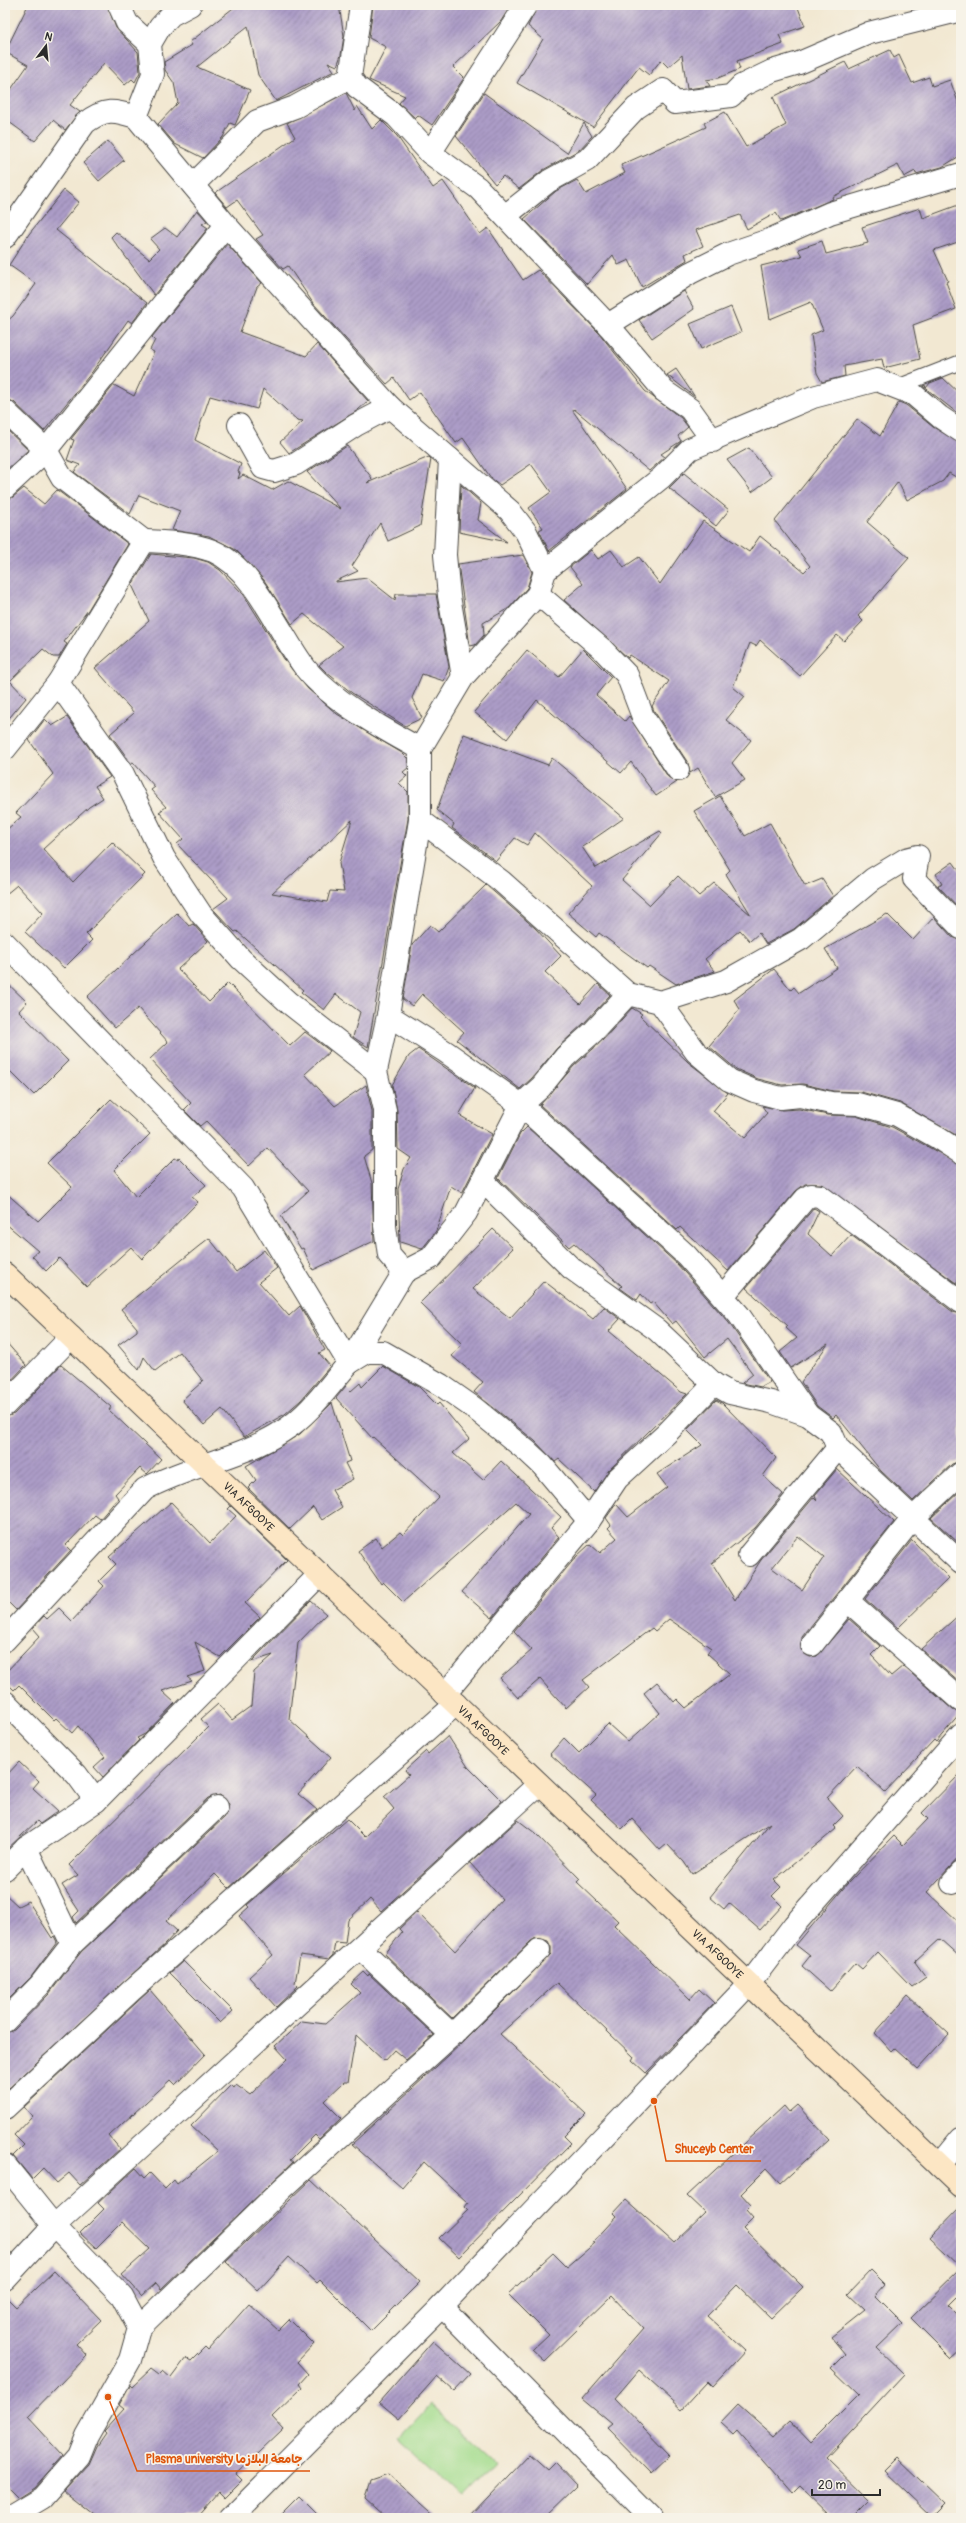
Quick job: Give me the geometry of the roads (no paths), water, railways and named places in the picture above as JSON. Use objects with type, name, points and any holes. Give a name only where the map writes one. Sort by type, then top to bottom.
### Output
[{"type":"main road","name":"VIA AFGOOYE","points":[[5,1274],[961,2186]]},
{"type":"street","points":[[119,5],[127,23],[150,44]]},
{"type":"street","points":[[136,117],[153,74],[150,44],[160,27],[171,15],[190,5]]},
{"type":"street","points":[[361,5],[350,77],[357,87],[396,116],[430,153],[478,188],[608,325],[664,391],[690,409],[713,441]]},
{"type":"street","points":[[430,153],[526,5]]},
{"type":"street","points":[[505,216],[549,181],[587,160],[636,108],[663,90],[675,103],[731,96],[741,86],[772,71],[799,63],[869,33],[961,10]]},
{"type":"street","points":[[193,185],[257,121],[295,107],[350,77]]},
{"type":"street","points":[[5,237],[85,123],[93,117],[114,110],[136,117],[226,224],[390,407],[510,511],[526,532],[545,571]]},
{"type":"street","points":[[608,325],[690,273],[728,254],[769,240],[830,213],[961,174]]},
{"type":"street","points":[[5,488],[46,450],[226,224]]},
{"type":"street","points":[[404,1272],[389,1255],[385,1226],[385,1110],[376,1071],[388,1015],[420,820],[420,749],[463,677],[538,594],[545,571],[661,478],[690,449],[713,441],[813,397],[877,380],[913,394],[940,417],[961,431]]},
{"type":"street","points":[[238,425],[263,468],[274,471],[296,464],[356,425],[390,407]]},
{"type":"street","points":[[5,411],[46,450],[62,478],[144,540],[175,543],[212,551],[231,561],[250,584],[307,670],[341,700],[378,726],[420,749]]},
{"type":"street","points":[[450,459],[445,555],[449,596],[463,677]]},
{"type":"street","points":[[5,749],[58,683],[144,540]]},
{"type":"street","points":[[538,594],[602,649],[627,675],[643,717],[678,770]]},
{"type":"street","points":[[58,683],[123,774],[164,858],[201,914],[241,959],[279,993],[376,1071]]},
{"type":"street","points":[[420,820],[501,881],[628,994],[660,1002],[726,981],[787,947],[801,939],[873,879],[906,859],[918,856],[914,879],[961,928]]},
{"type":"street","points":[[5,943],[243,1188],[349,1363]]},
{"type":"street","points":[[5,1640],[145,1489],[165,1478],[258,1445],[283,1431],[308,1412],[349,1363],[404,1272],[431,1258],[466,1213],[521,1105],[541,1087],[565,1057],[593,1032],[628,994]]},
{"type":"street","points":[[660,1002],[696,1052],[729,1080],[754,1091],[781,1098],[800,1096],[831,1103],[858,1104],[897,1115],[961,1153]]},
{"type":"street","points":[[388,1015],[446,1052],[521,1105],[686,1255],[723,1296],[743,1321],[808,1415]]},
{"type":"street","points":[[483,1181],[572,1268],[657,1330],[714,1384],[730,1393],[771,1402],[808,1415],[831,1432],[838,1448],[961,1563]]},
{"type":"street","points":[[723,1296],[805,1199],[811,1195],[820,1196],[961,1302]]},
{"type":"street","points":[[5,1405],[70,1337]]},
{"type":"street","points":[[349,1363],[367,1352],[383,1352],[441,1385],[474,1408],[527,1451],[542,1466],[589,1521]]},
{"type":"street","points":[[5,2108],[450,1699],[589,1521],[617,1479],[666,1434],[714,1384]]},
{"type":"street","points":[[749,1555],[838,1448]]},
{"type":"street","points":[[812,1645],[913,1518],[961,1473]]},
{"type":"street","points":[[5,1869],[26,1848],[96,1801],[320,1574]]},
{"type":"street","points":[[848,1601],[961,1701]]},
{"type":"street","points":[[5,1702],[77,1775],[96,1801]]},
{"type":"street","points":[[231,2518],[442,2306],[749,1984],[794,1925],[961,1735]]},
{"type":"street","points":[[5,2279],[54,2226],[539,1784]]},
{"type":"street","points":[[5,2021],[40,1985],[72,1944],[217,1808]]},
{"type":"street","points":[[26,1848],[72,1944]]},
{"type":"street","points":[[360,1948],[452,2035]]},
{"type":"street","points":[[13,2513],[42,2498],[79,2456],[88,2436],[130,2360],[139,2328],[282,2189],[452,2035],[539,1950]]},
{"type":"street","points":[[939,2165],[961,2138]]},
{"type":"street","points":[[5,2165],[54,2226],[122,2296],[139,2328]]},
{"type":"street","points":[[442,2306],[651,2518]]},
{"type":"lane","points":[[897,387],[961,362]]},
{"type":"place","name":"Shuceyb Center","points":[[654,2101]]},
{"type":"place","name":"Plasma university جامعة البلازما","points":[[108,2397]]}]
